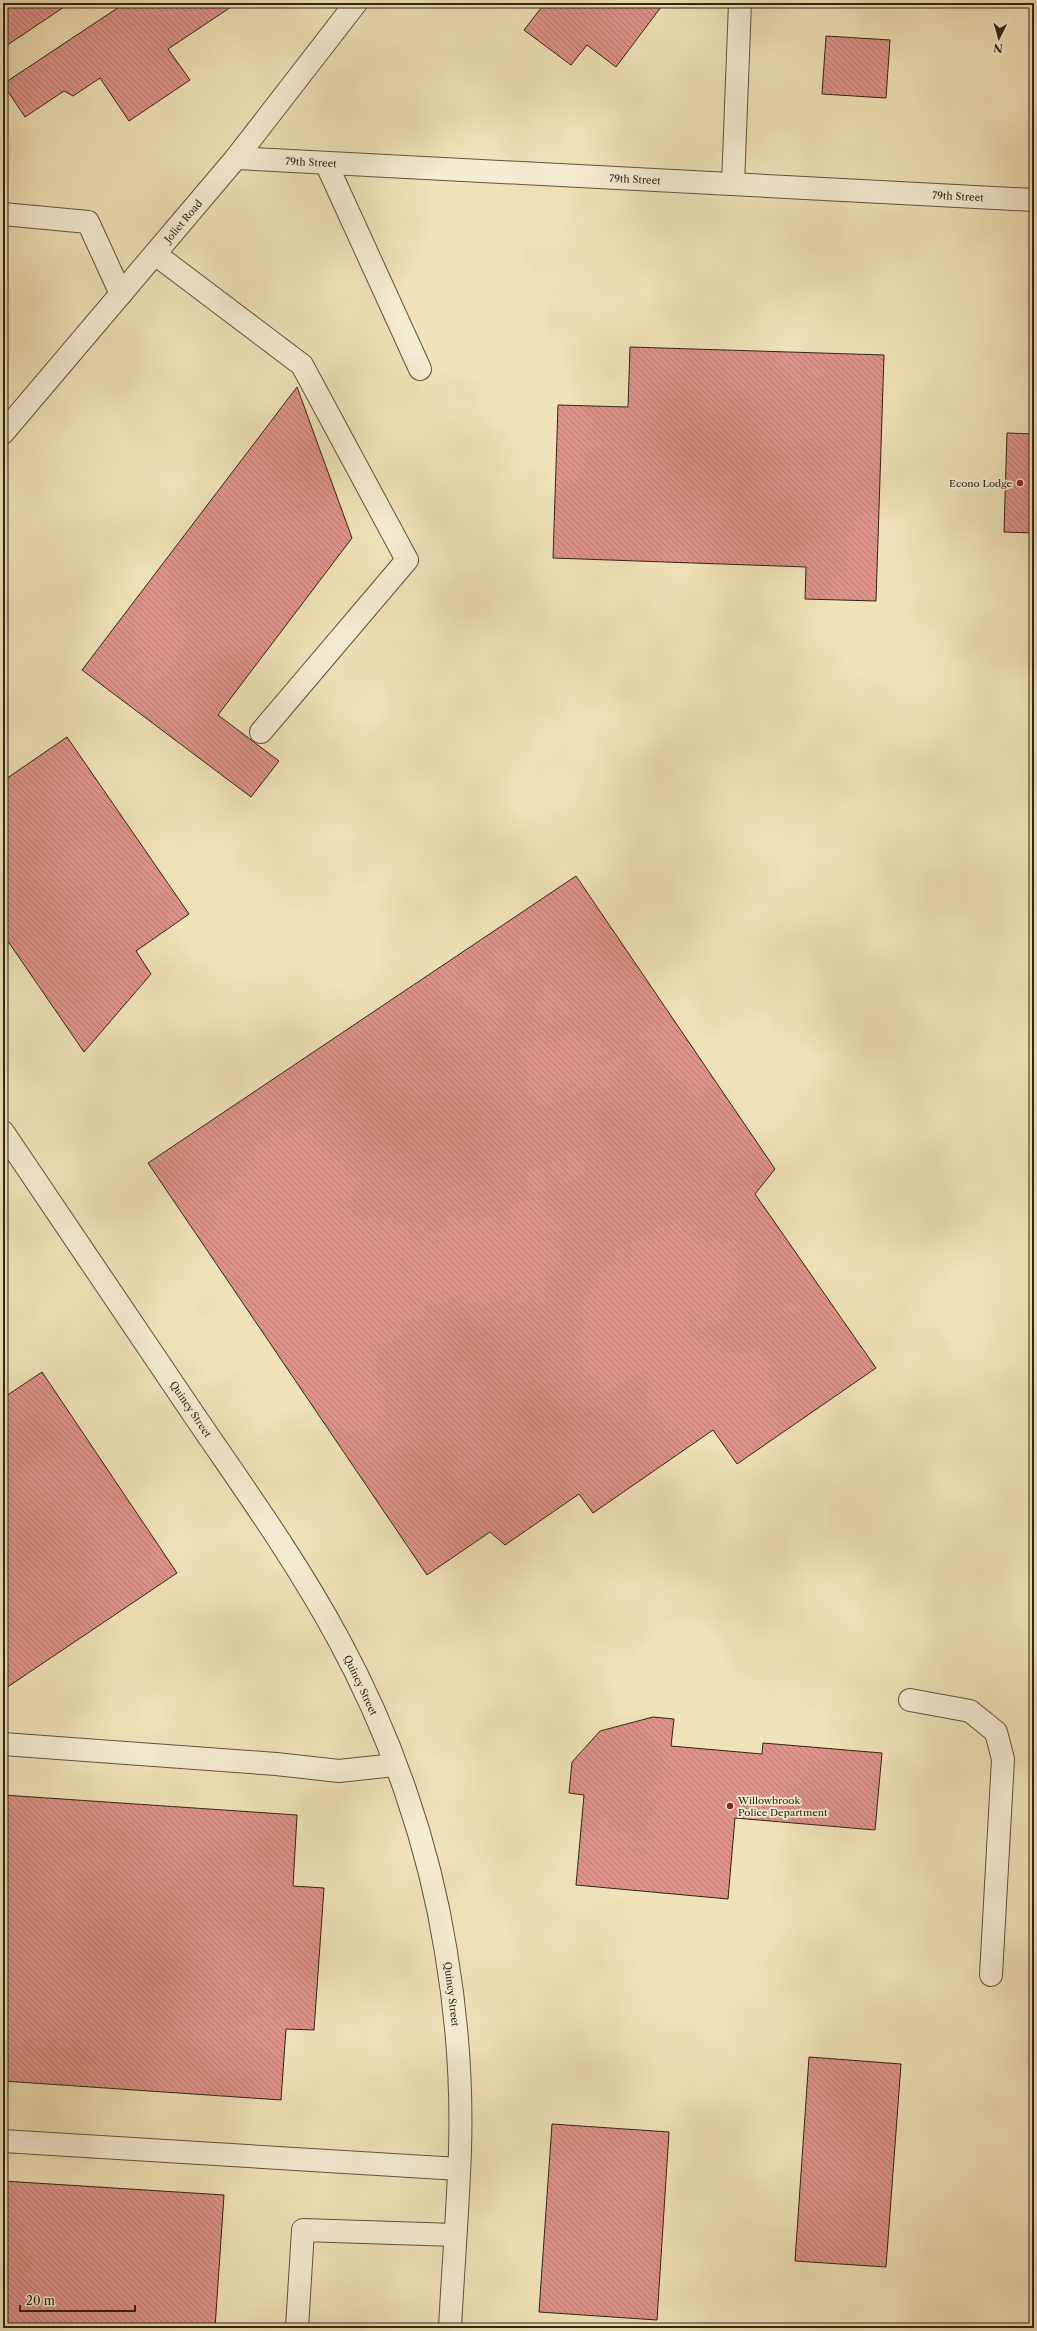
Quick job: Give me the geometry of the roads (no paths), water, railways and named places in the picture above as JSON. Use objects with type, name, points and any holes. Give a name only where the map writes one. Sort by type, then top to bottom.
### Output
[{"type":"street","name":"Joliet Road","points":[[3,433],[236,158],[356,3]]},
{"type":"street","points":[[733,184],[740,3]]},
{"type":"street","name":"79th Street","points":[[236,158],[1034,200]]},
{"type":"street","points":[[326,163],[420,369]]},
{"type":"street","points":[[3,214],[88,222],[121,294]]},
{"type":"street","points":[[155,254],[302,365],[407,560],[261,732]]},
{"type":"street","name":"Quincy Street","points":[[3,1132],[278,1538],[338,1638],[365,1690],[411,1807],[430,1875],[446,1949],[456,2021],[460,2088],[459,2169],[450,2328]]},
{"type":"street","points":[[910,1700],[970,1711],[996,1732],[1003,1759],[991,1975]]},
{"type":"street","points":[[3,1744],[276,1764],[339,1772],[395,1765]]},
{"type":"street","points":[[3,2141],[459,2169]]},
{"type":"street","points":[[297,2328],[304,2230],[455,2235]]},
{"type":"place","name":"Econo Lodge","points":[[1020,483]]},
{"type":"place","name":"Willowbrook Police Department","points":[[730,1806]]}]
